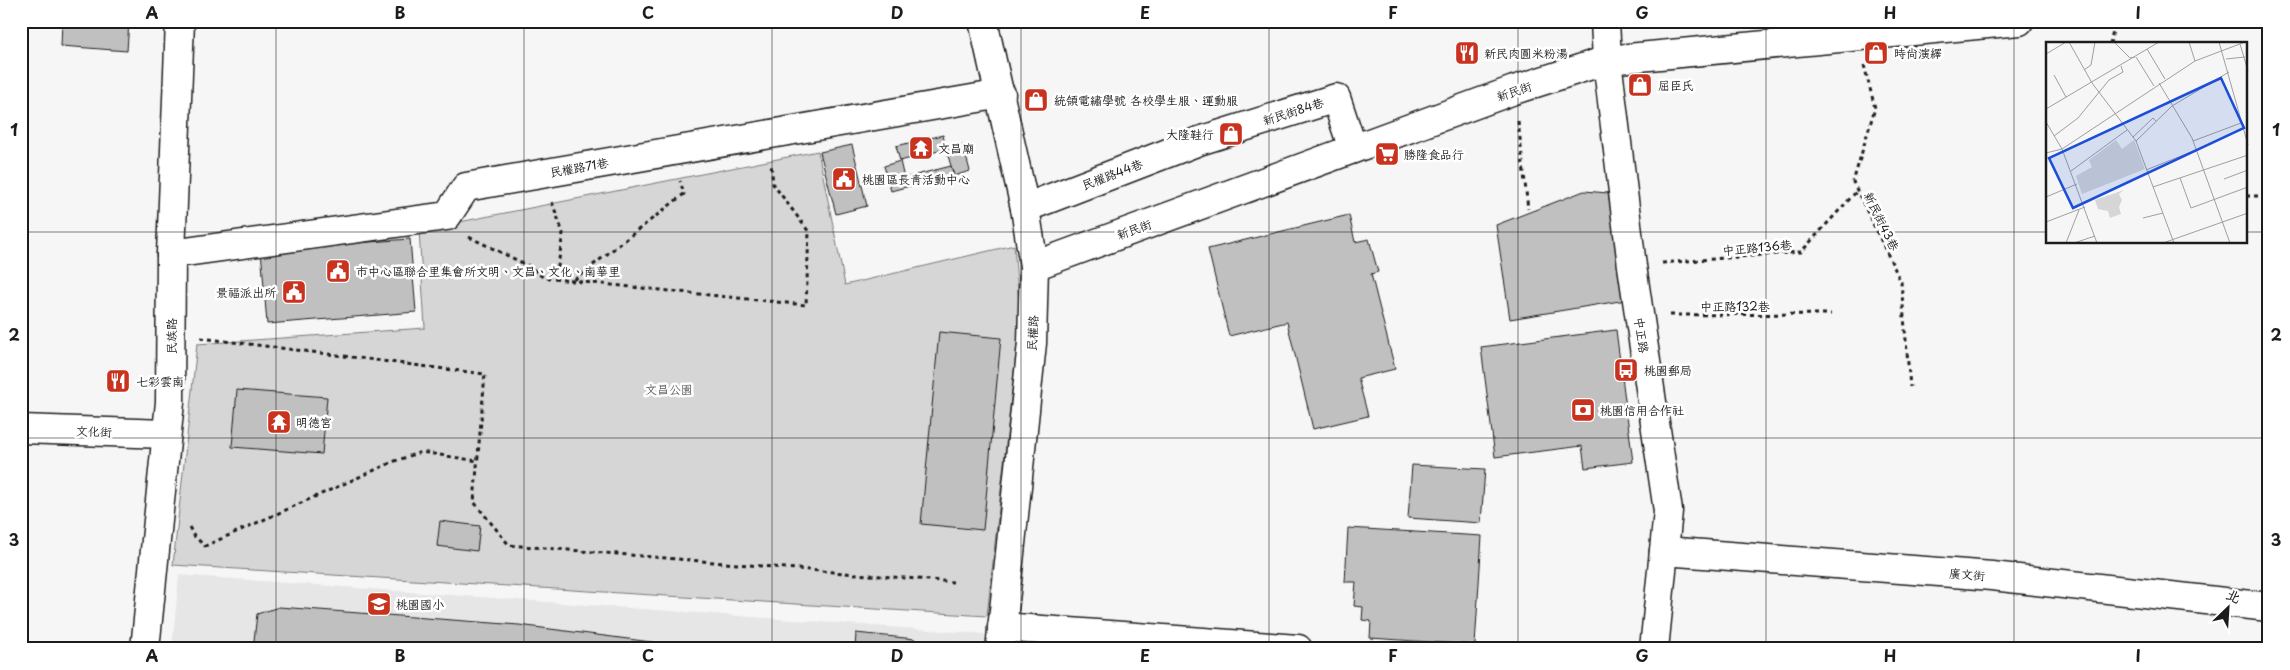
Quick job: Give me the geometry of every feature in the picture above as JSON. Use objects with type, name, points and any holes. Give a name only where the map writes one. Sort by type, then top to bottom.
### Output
[{"type":"street","name":"民族路","points":[[145,649],[170,402],[171,254],[180,21]]},
{"type":"street","name":"民權路","points":[[983,21],[1026,208],[1034,266],[1032,344],[1001,638]]},
{"type":"street","name":"中正路","points":[[1605,21],[1632,266],[1668,511],[1654,649]]},
{"type":"street","name":"新民街","points":[[1034,266],[1514,90],[1608,60],[2019,21]]},
{"type":"street","name":"民權路71巷","points":[[447,216],[466,186],[1001,94]]},
{"type":"street","name":"新民街84巷","points":[[1198,141],[1336,98],[1353,150]]},
{"type":"street","name":"民權路44巷","points":[[1026,208],[1198,141]]},
{"type":"street","points":[[171,254],[447,216]]},
{"type":"street","name":"文化街","points":[[21,429],[166,434]]},
{"type":"street","name":"廣文街","points":[[1664,551],[1992,576],[2269,607]]},
{"type":"street","points":[[1001,638],[1298,649]]},
{"type":"path","points":[[2110,42],[2114,21]]},
{"type":"path","name":"新民街43巷","points":[[1858,36],[1874,108],[1853,182],[1901,282],[1910,387]]},
{"type":"path","points":[[1514,90],[1528,209]]},
{"type":"path","points":[[447,216],[470,238],[529,266],[544,278],[806,305],[809,232],[773,184],[767,134]]},
{"type":"path","points":[[574,281],[684,194],[673,151]]},
{"type":"path","points":[[542,173],[563,232],[556,279]]},
{"type":"path","name":"中正路136巷","points":[[1632,266],[1801,252],[1857,191]]},
{"type":"path","points":[[2248,196],[2269,196]]},
{"type":"path","name":"中正路132巷","points":[[1639,315],[1831,314]]},
{"type":"path","points":[[198,337],[485,374],[474,502],[509,545],[953,582]]},
{"type":"path","points":[[189,526],[195,538],[204,546],[395,461],[421,452],[478,461]]},
{"type":"shaded area","name":"桃園國小","points":[[179,575],[985,634],[983,649],[172,649]]},
{"type":"green space","name":"文昌公園","points":[[818,151],[845,285],[1014,245],[1020,317],[987,616],[173,565],[197,344],[425,328],[419,230]]},
{"type":"building","points":[[62,21],[129,21],[127,51],[61,46]]},
{"type":"building","name":"文昌廟","points":[[943,135],[946,149],[900,161],[896,146]]},
{"type":"building","name":"桃園區長青活動中心","points":[[852,145],[867,206],[836,214],[820,152]]},
{"type":"building","points":[[963,145],[970,171],[954,176],[946,149]]},
{"type":"building","points":[[900,161],[906,187],[891,191],[884,166]]},
{"type":"building","points":[[951,166],[954,176],[906,187],[904,178]]},
{"type":"building","points":[[1584,191],[1608,193],[1626,300],[1510,319],[1496,225]]},
{"type":"building","points":[[1349,215],[1355,242],[1369,239],[1378,272],[1371,274],[1395,369],[1358,378],[1368,416],[1313,429],[1287,322],[1229,336],[1208,249]]},
{"type":"building","name":"市中心區聯合里集會所文明、文昌、文化、南華里","points":[[410,239],[416,312],[267,324],[261,250]]},
{"type":"building","name":"桃園信用合作社","points":[[1616,330],[1633,462],[1585,468],[1582,446],[1495,457],[1481,347]]},
{"type":"building","points":[[939,332],[1001,338],[983,530],[921,524]]},
{"type":"building","name":"明德宮","points":[[237,390],[327,397],[322,454],[232,447]]},
{"type":"building","points":[[1412,465],[1485,469],[1481,523],[1408,518]]},
{"type":"building","points":[[440,521],[480,526],[477,551],[437,546]]},
{"type":"building","points":[[1348,528],[1482,536],[1475,645],[1370,638],[1371,621],[1362,620],[1363,607],[1354,606],[1356,582],[1345,582]]},
{"type":"building","points":[[279,607],[519,625],[706,649],[253,649],[257,614]]},
{"type":"building","points":[[856,633],[915,639],[914,649],[855,649]]},
{"type":"place","name":"新民肉圓米粉湯","points":[[1467,53]]},
{"type":"place","name":"時尚演繹","points":[[1876,53]]},
{"type":"place","name":"屈臣氏","points":[[1640,85]]},
{"type":"place","name":"統領電繡學號 各校學生服、運動服","points":[[1036,100]]},
{"type":"place","name":"大隆鞋行","points":[[1231,134]]},
{"type":"place","name":"文昌廟","points":[[921,148]]},
{"type":"place","name":"勝隆食品行","points":[[1387,154]]},
{"type":"place","name":"桃園區長青活動中心","points":[[844,179]]},
{"type":"place","name":"市中心區聯合里集會所文明、文昌、文化、南華里","points":[[338,271]]},
{"type":"place","name":"景福派出所","points":[[294,292]]},
{"type":"place","name":"桃園郵局","points":[[1626,370]]},
{"type":"place","name":"七彩雲南","points":[[118,381]]},
{"type":"place","name":"桃園信用合作社","points":[[1583,410]]},
{"type":"place","name":"明德宮","points":[[279,422]]},
{"type":"place","name":"桃園國小","points":[[379,604]]}]
